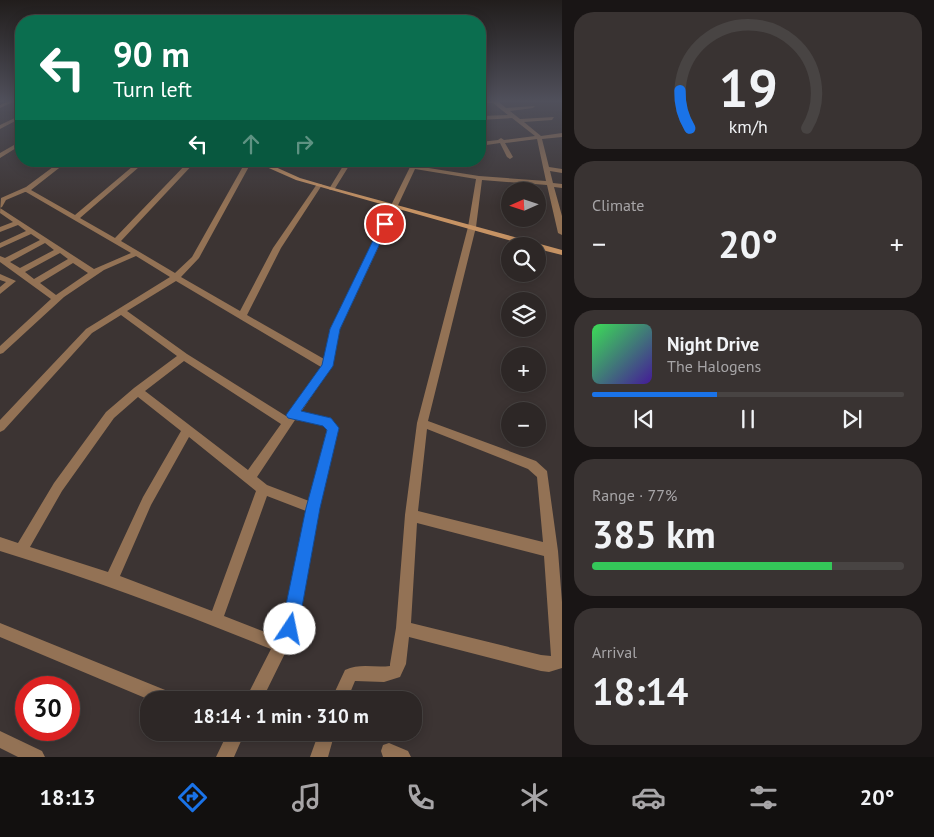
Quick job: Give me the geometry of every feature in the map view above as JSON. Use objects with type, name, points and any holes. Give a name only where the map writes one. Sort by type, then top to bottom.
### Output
[{"type":"main road","points":[[272,167],[332,189],[562,253]]},
{"type":"street","points":[[536,135],[539,138],[560,217],[562,233]]},
{"type":"street","points":[[486,143],[559,135]]},
{"type":"street","points":[[502,140],[510,157]]},
{"type":"street","points":[[0,156],[15,147]]},
{"type":"street","points":[[0,206],[3,199],[28,188],[57,167]]},
{"type":"street","points":[[76,218],[135,167]]},
{"type":"street","points":[[116,241],[187,167]]},
{"type":"street","points":[[0,427],[89,332],[176,276],[195,258],[245,167]]},
{"type":"street","points":[[332,189],[345,167]]},
{"type":"street","points":[[249,478],[327,366],[335,329],[412,167]]},
{"type":"street","points":[[427,167],[479,178],[562,186]]},
{"type":"street","points":[[547,169],[562,171]]},
{"type":"street","points":[[343,691],[350,676],[358,672],[388,674],[394,672],[398,664],[403,628],[411,515],[422,423],[472,227],[479,178]]},
{"type":"street","points":[[242,315],[277,248],[319,185]]},
{"type":"street","points":[[28,188],[28,192],[137,253],[327,366]]},
{"type":"street","points":[[0,210],[94,273]]},
{"type":"street","points":[[0,230],[19,222]]},
{"type":"street","points":[[0,246],[32,231]]},
{"type":"street","points":[[46,240],[2,260],[56,299]]},
{"type":"street","points":[[0,291],[20,273],[60,250]]},
{"type":"street","points":[[0,351],[56,299],[94,273],[137,253]]},
{"type":"street","points":[[34,283],[74,259]]},
{"type":"street","points":[[0,277],[12,281]]},
{"type":"street","points":[[122,312],[184,356],[289,419],[327,422],[333,428],[313,508],[290,629],[258,691]]},
{"type":"street","points":[[21,550],[58,487],[110,415],[184,356]]},
{"type":"street","points":[[138,391],[263,489],[313,508]]},
{"type":"street","points":[[403,628],[541,663],[557,662],[559,653],[545,482],[539,470],[532,465],[422,423]]},
{"type":"street","points":[[111,580],[147,501],[187,430]]},
{"type":"street","points":[[216,619],[263,489]]},
{"type":"street","points":[[411,515],[551,551]]},
{"type":"street","points":[[0,544],[57,560],[216,619],[281,646]]},
{"type":"street","points":[[0,630],[147,691]]},
{"type":"street","points":[[0,739],[36,757]]},
{"type":"street","points":[[225,757],[233,741]]},
{"type":"street","points":[[319,757],[324,741]]},
{"type":"route","points":[[290,629],[313,508],[333,428],[327,422],[292,415],[327,366],[335,329],[385,224]]}]
